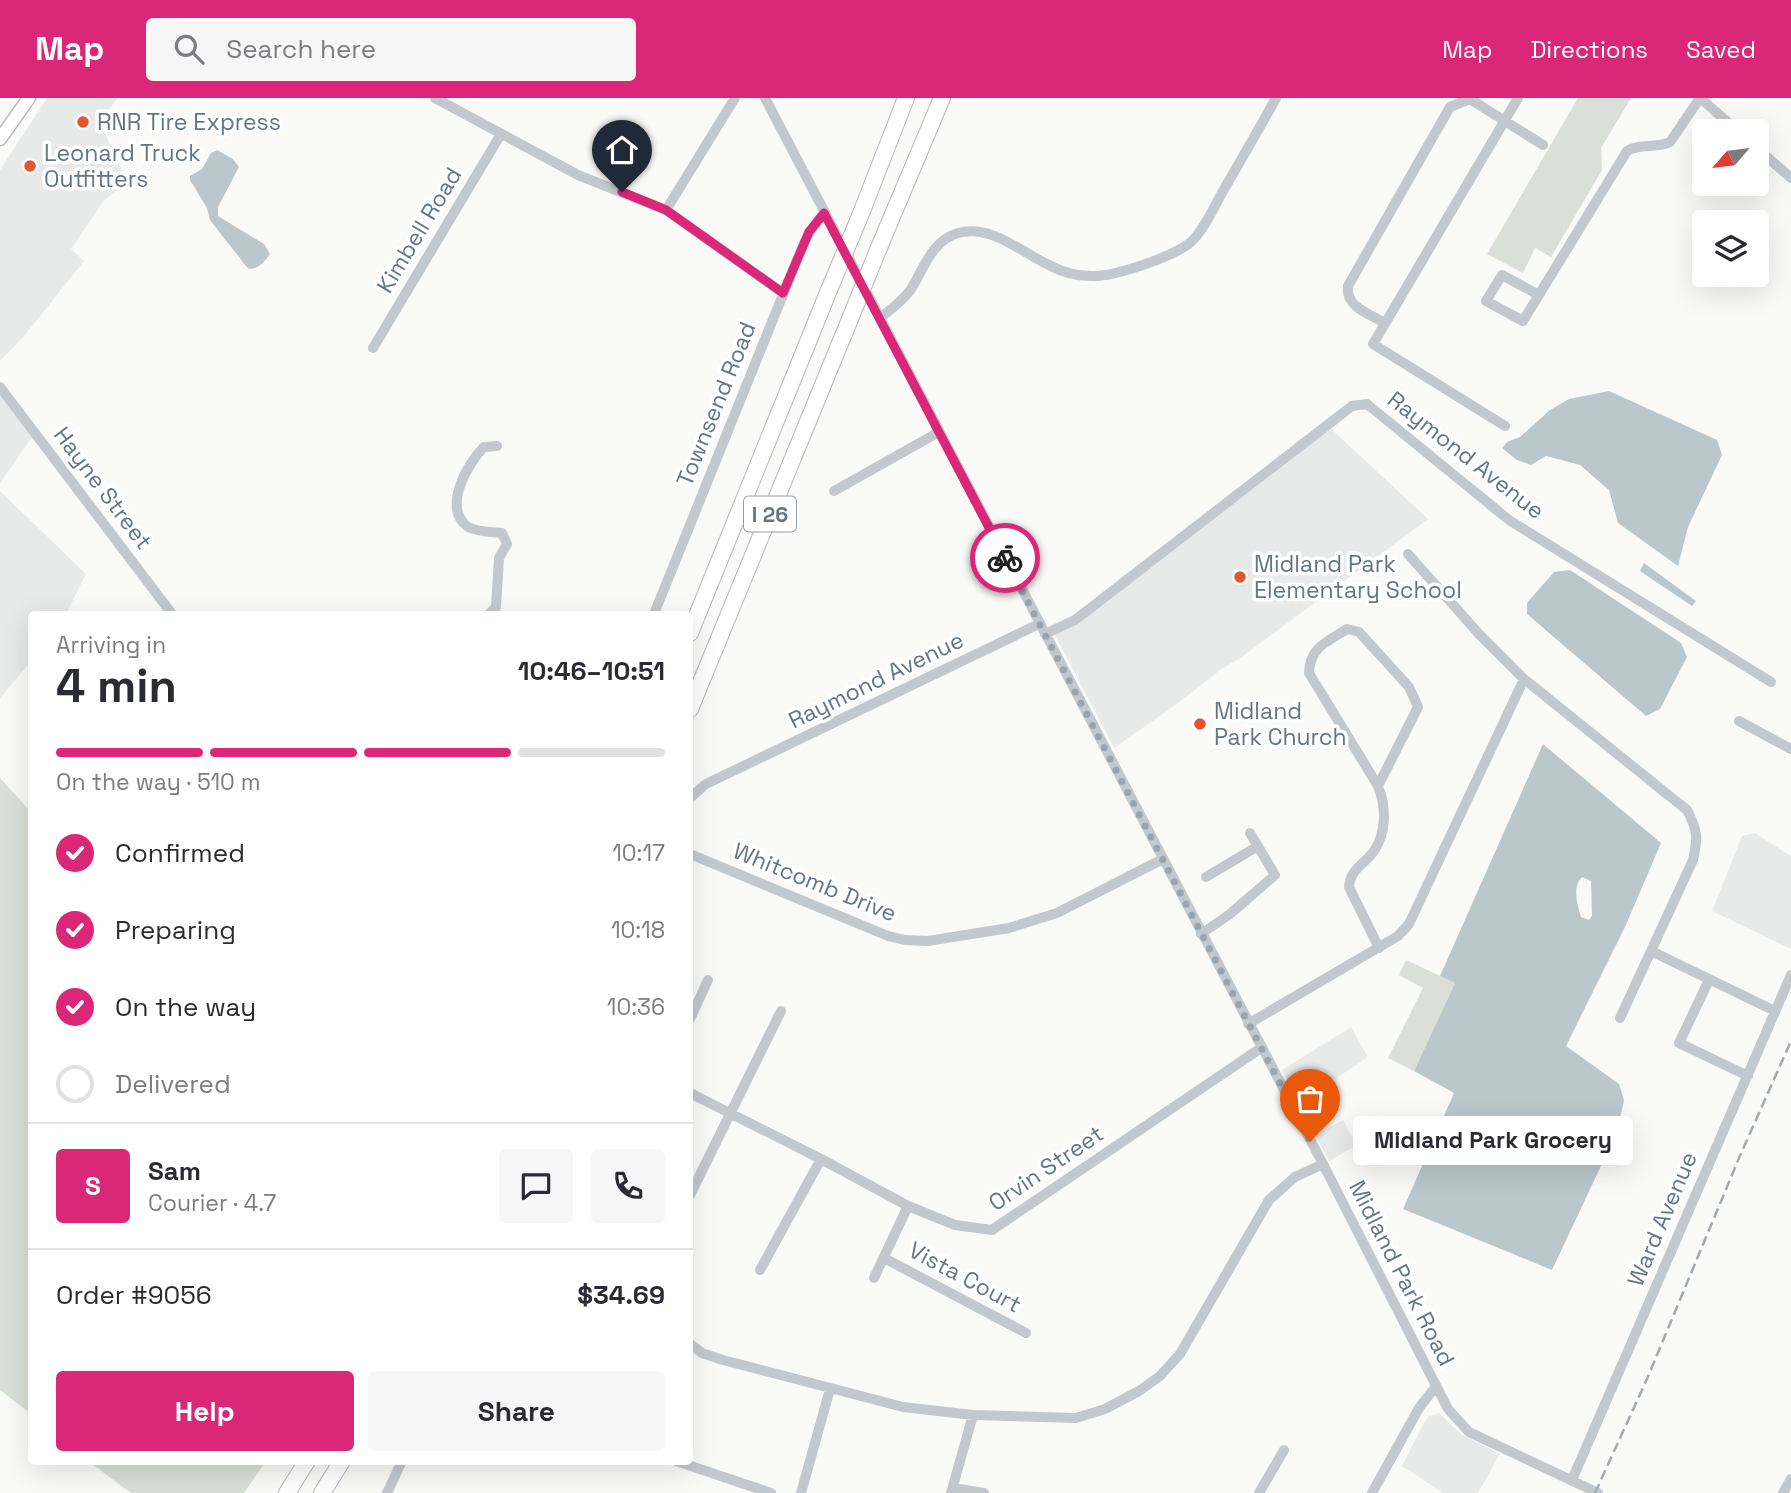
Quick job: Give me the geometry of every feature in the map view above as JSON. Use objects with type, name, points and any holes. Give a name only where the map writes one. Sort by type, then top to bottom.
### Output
[{"type":"highway","name":"I 26","points":[[693,627],[906,98]]},
{"type":"highway","name":"I 26","points":[[693,702],[943,98]]},
{"type":"highway","points":[[285,1493],[304,1465]]},
{"type":"highway","points":[[322,1493],[340,1465]]},
{"type":"main road","points":[[0,139],[29,98]]},
{"type":"street","points":[[435,98],[578,175],[666,210],[783,293]]},
{"type":"street","points":[[666,210],[735,98]]},
{"type":"street","name":"Midland Park Road","points":[[765,98],[1323,1164],[1448,1409],[1469,1432],[1598,1493]]},
{"type":"street","points":[[880,318],[911,289],[925,261],[937,246],[957,233],[975,232],[1013,243],[1051,266],[1073,275],[1095,277],[1121,271],[1192,241],[1276,98]]},
{"type":"street","points":[[1505,426],[1373,344],[1518,98]]},
{"type":"street","points":[[1539,295],[1503,275],[1486,301],[1523,321],[1539,295],[1627,151],[1634,147],[1662,146],[1670,142],[1700,98],[1724,119]]},
{"type":"street","points":[[1385,323],[1352,304],[1347,294],[1348,286],[1450,107],[1470,99],[1543,145]]},
{"type":"street","name":"Kimbell Road","points":[[373,348],[502,134]]},
{"type":"street","points":[[1769,159],[1791,178]]},
{"type":"street","name":"Townsend Road","points":[[655,611],[783,293],[809,232],[824,213]]},
{"type":"street","name":"Hayne Street","points":[[0,387],[170,611]]},
{"type":"street","name":"Raymond Avenue","points":[[693,795],[706,784],[1042,629],[1075,620],[1352,406],[1367,404],[1509,520],[1771,682]]},
{"type":"street","points":[[834,491],[939,432]]},
{"type":"street","points":[[492,611],[496,607],[499,558],[507,544],[502,533],[471,529],[459,518],[457,508],[459,489],[471,461],[484,447],[497,446]]},
{"type":"street","points":[[1408,554],[1479,634],[1524,678],[1687,810],[1696,827],[1693,860],[1620,1018]]},
{"type":"street","points":[[1378,786],[1418,707],[1409,687],[1384,659],[1359,632],[1346,629],[1316,649],[1309,660],[1309,673],[1384,800],[1384,827],[1375,850],[1350,877],[1349,887],[1379,948]]},
{"type":"street","points":[[1248,1024],[1379,948],[1398,936],[1409,924],[1524,678]]},
{"type":"street","points":[[1739,721],[1791,749]]},
{"type":"street","points":[[1202,934],[1275,875],[1250,833]]},
{"type":"street","points":[[1206,877],[1258,846]]},
{"type":"street","name":"Whitcomb Drive","points":[[693,855],[888,936],[928,941],[1009,928],[1056,913],[1163,859]]},
{"type":"street","points":[[1651,951],[1775,1011]]},
{"type":"street","name":"Ward Avenue","points":[[1572,1480],[1791,975]]},
{"type":"street","points":[[1709,979],[1679,1043],[1748,1076]]},
{"type":"street","points":[[693,1012],[708,980]]},
{"type":"street","points":[[693,1189],[780,1011]]},
{"type":"street","name":"Orvin Street","points":[[693,1094],[908,1206],[954,1225],[992,1230],[1261,1048]]},
{"type":"street","points":[[760,1270],[821,1159]]},
{"type":"street","points":[[693,1346],[702,1353],[723,1360],[903,1407],[973,1415],[1076,1418],[1105,1409],[1160,1376],[1180,1354],[1269,1200],[1295,1177],[1323,1164]]},
{"type":"street","points":[[874,1278],[908,1206]]},
{"type":"street","name":"Vista Court","points":[[884,1258],[1026,1333]]},
{"type":"street","points":[[1372,1493],[1419,1408],[1436,1386]]},
{"type":"street","points":[[802,1493],[830,1389]]},
{"type":"street","points":[[973,1415],[952,1490],[984,1493]]},
{"type":"street","points":[[1259,1493],[1284,1450]]},
{"type":"street","points":[[387,1493],[400,1465]]},
{"type":"street","points":[[688,1465],[771,1493]]},
{"type":"street","points":[[1783,1493],[1791,1479]]},
{"type":"shaded area","points":[[47,98],[118,98],[99,121],[128,183],[105,199],[71,249],[84,261],[25,335],[0,361],[0,170]]},
{"type":"shaded area","points":[[1578,98],[1631,98],[1601,148],[1602,170],[1551,257],[1535,248],[1523,273],[1487,254]]},
{"type":"shaded area","points":[[217,150],[233,159],[239,167],[218,207],[218,216],[264,244],[270,254],[253,268],[246,266],[210,220],[207,208],[190,180],[190,176],[202,169],[211,153]]},
{"type":"shaded area","points":[[0,387],[35,433],[0,483]]},
{"type":"shaded area","points":[[1609,391],[1717,440],[1722,455],[1688,527],[1678,566],[1618,523],[1609,490],[1580,465],[1546,456],[1531,465],[1517,460],[1502,448],[1507,442],[1520,437],[1550,410],[1569,399]]},
{"type":"shaded area","name":"Midland Park Elementary School","points":[[1327,425],[1428,519],[1114,748],[1053,631]]},
{"type":"shaded area","points":[[0,491],[86,574],[68,611],[28,611],[28,665],[0,698]]},
{"type":"shaded area","points":[[1644,563],[1696,601],[1692,606],[1640,571]]},
{"type":"shaded area","points":[[1570,570],[1681,643],[1687,657],[1660,709],[1646,716],[1527,614],[1527,603],[1554,572]]},
{"type":"shaded area","points":[[1543,744],[1661,843],[1625,927],[1566,1046],[1619,1084],[1624,1100],[1617,1132],[1552,1270],[1403,1209],[1454,1093],[1414,1071],[1455,983],[1440,976]],"holes":[[[1582,877],[1591,881],[1592,916],[1589,920],[1581,917],[1576,891]]]},
{"type":"shaded area","points":[[0,778],[28,809],[28,1412],[0,1390]]},
{"type":"shaded area","points":[[1755,833],[1791,856],[1791,949],[1712,911],[1742,836]]},
{"type":"shaded area","points":[[1406,960],[1455,983],[1414,1071],[1388,1058],[1423,988],[1399,975]]},
{"type":"shaded area","points":[[1351,1027],[1368,1057],[1299,1103],[1282,1070]]},
{"type":"shaded area","points":[[1343,1120],[1357,1145],[1329,1161],[1315,1135]]},
{"type":"shaded area","points":[[1439,1413],[1461,1434],[1500,1454],[1478,1493],[1443,1493],[1402,1466],[1425,1421],[1429,1416]]},
{"type":"shaded area","points":[[93,1465],[263,1465],[244,1493],[131,1493]]},
{"type":"railway","points":[[1595,1493],[1647,1379],[1791,1041]]},
{"type":"way so far","points":[[1005,558],[1310,1141]]},
{"type":"place","name":"RNR Tire Express","points":[[83,122]]},
{"type":"place","name":"Leonard Truck Outfitters","points":[[30,166]]},
{"type":"place","name":"Midland Park Elementary School","points":[[1240,577]]},
{"type":"place","name":"Midland Park Church","points":[[1200,724]]},
{"type":"place","name":"Midland Park Grocery","points":[[1310,1141]]},
{"type":"route","points":[[622,192],[666,210],[689,224],[783,293],[809,232],[824,213],[1005,558]]}]
